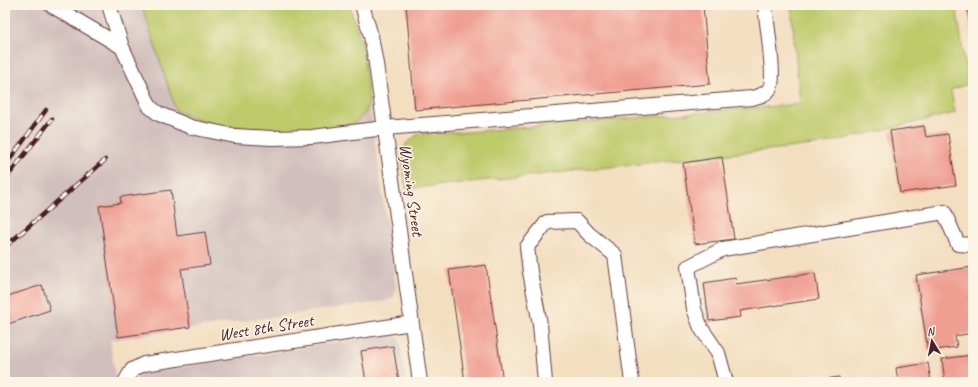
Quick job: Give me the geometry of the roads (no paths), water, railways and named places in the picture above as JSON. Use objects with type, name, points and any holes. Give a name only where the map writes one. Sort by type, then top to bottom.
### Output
[{"type":"street","points":[[51,5],[122,47]]},
{"type":"street","points":[[109,5],[122,47],[150,107],[159,114],[191,127],[235,136],[272,138],[312,137],[385,128],[752,98],[765,94],[771,86],[772,71],[765,5]]},
{"type":"street","name":"Wyoming Street","points":[[362,5],[371,36],[420,382]]},
{"type":"street","points":[[726,382],[718,353],[701,328],[694,309],[688,267],[723,249],[944,212],[958,244],[973,245]]},
{"type":"street","points":[[545,382],[540,324],[530,272],[528,247],[547,222],[577,221],[615,255],[632,382]]},
{"type":"street","name":"West 8th Street","points":[[127,378],[132,370],[144,364],[412,323]]},
{"type":"railway","points":[[5,166],[46,110]]},
{"type":"railway","points":[[5,180],[52,119]]},
{"type":"railway","points":[[5,247],[105,160]]}]
